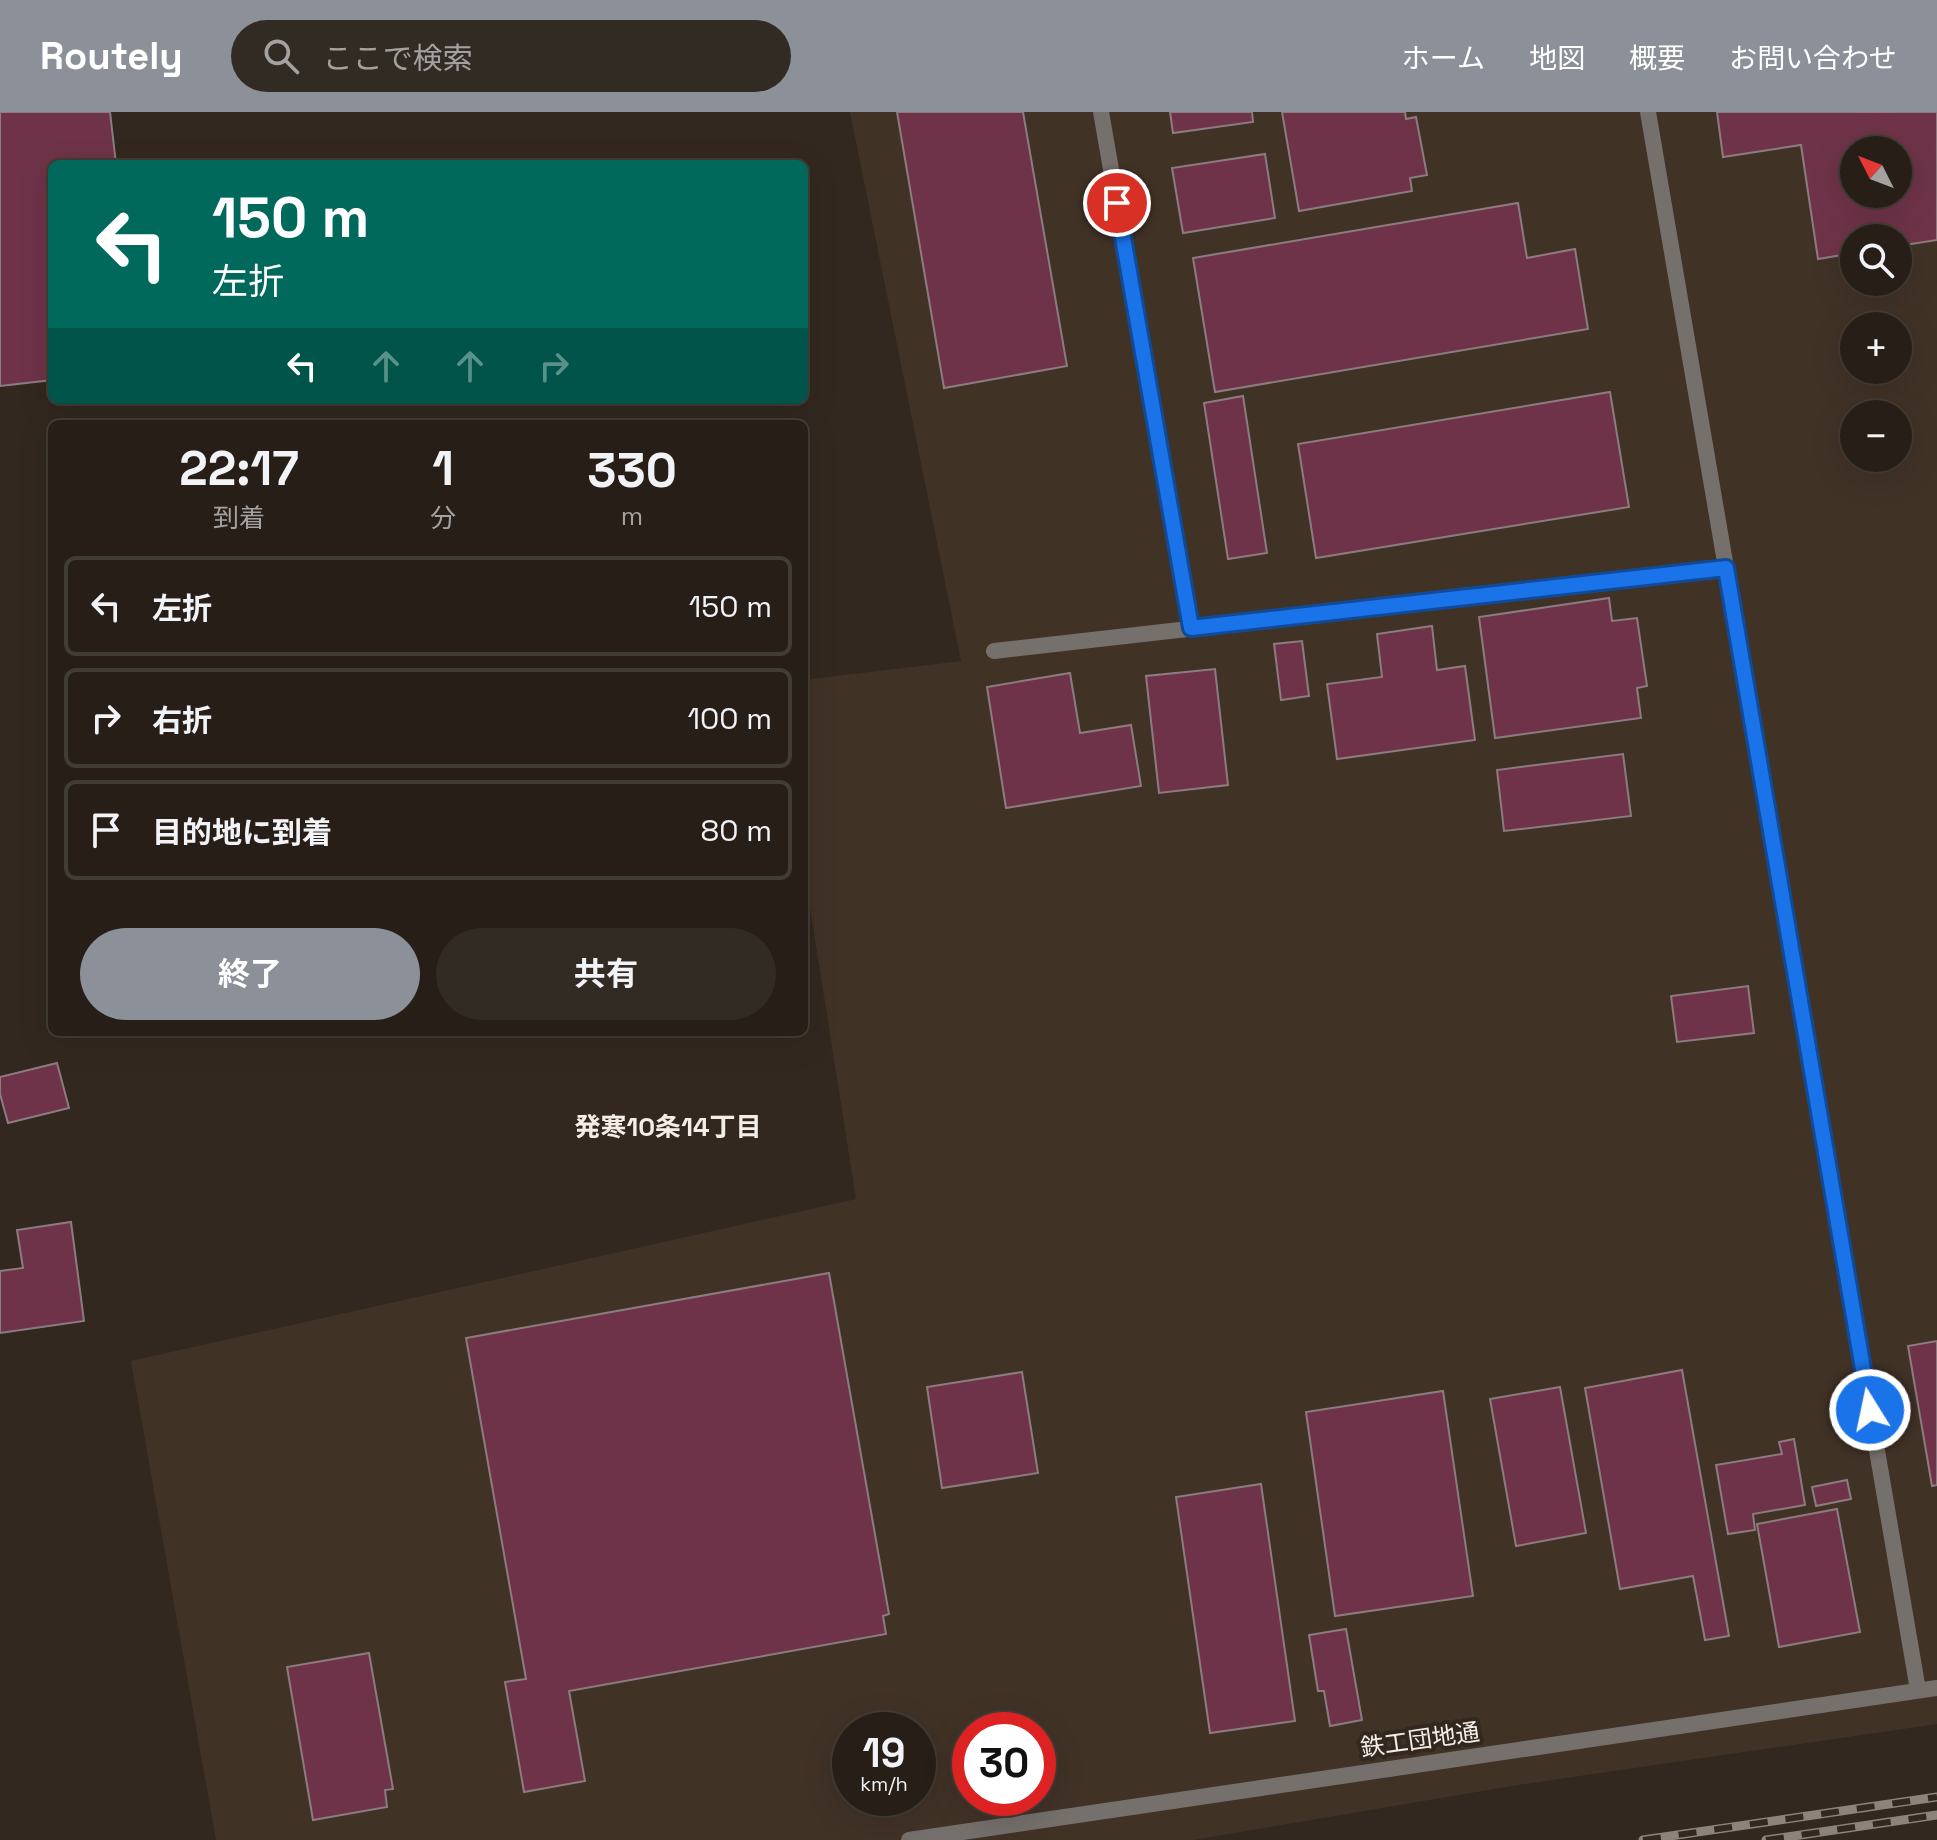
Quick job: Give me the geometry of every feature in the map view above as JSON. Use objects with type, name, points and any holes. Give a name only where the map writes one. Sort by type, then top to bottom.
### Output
[{"type":"street","points":[[1101,112],[1191,628]]},
{"type":"street","points":[[1648,112],[1918,1690]]},
{"type":"street","points":[[994,651],[1726,568]]},
{"type":"street","name":"鉄工団地通","points":[[909,1840],[1937,1688]]},
{"type":"shaded area","points":[[850,112],[1937,112],[1937,1724],[1518,1785],[1193,1840],[216,1840],[131,1361],[856,1199],[808,894],[808,680],[961,661]]},
{"type":"building","points":[[0,112],[110,112],[116,160],[48,160],[48,380],[0,386]]},
{"type":"building","points":[[897,112],[1023,112],[1067,366],[944,388]]},
{"type":"building","points":[[1170,112],[1252,112],[1253,122],[1173,133]]},
{"type":"building","points":[[1282,112],[1405,112],[1406,119],[1416,117],[1427,175],[1410,178],[1412,191],[1299,211]]},
{"type":"building","points":[[1717,112],[1937,112],[1937,240],[1912,244],[1912,224],[1840,224],[1840,255],[1818,259],[1801,145],[1723,157]]},
{"type":"building","points":[[1265,154],[1275,218],[1183,233],[1172,168]]},
{"type":"building","points":[[1518,203],[1527,258],[1575,249],[1588,329],[1215,392],[1193,258]]},
{"type":"building","points":[[1610,392],[1629,507],[1316,558],[1298,444]]},
{"type":"building","points":[[1243,396],[1267,553],[1228,559],[1204,403]]},
{"type":"building","points":[[1609,598],[1612,621],[1637,618],[1647,686],[1637,688],[1641,718],[1495,738],[1479,617]]},
{"type":"building","points":[[1432,626],[1437,670],[1465,666],[1475,740],[1337,759],[1327,684],[1382,677],[1377,634]]},
{"type":"building","points":[[1302,641],[1309,696],[1281,700],[1274,644]]},
{"type":"building","points":[[1215,669],[1228,785],[1159,793],[1146,676]]},
{"type":"building","points":[[1070,673],[1080,733],[1131,725],[1141,786],[1006,808],[987,687]]},
{"type":"building","points":[[1623,754],[1631,816],[1504,831],[1497,770]]},
{"type":"building","points":[[1748,986],[1754,1033],[1677,1042],[1671,996]]},
{"type":"building","points":[[57,1063],[69,1108],[8,1123],[0,1094],[0,1077]]},
{"type":"building","points":[[71,1222],[84,1321],[0,1333],[0,1271],[23,1268],[17,1230]]},
{"type":"building","points":[[829,1273],[889,1614],[883,1616],[886,1634],[569,1691],[585,1781],[524,1792],[505,1682],[526,1679],[466,1338]]},
{"type":"building","points":[[1937,1341],[1937,1485],[1932,1486],[1908,1346]]},
{"type":"building","points":[[1682,1370],[1729,1636],[1705,1640],[1693,1576],[1620,1589],[1585,1388]]},
{"type":"building","points":[[1022,1372],[1038,1473],[942,1488],[927,1387]]},
{"type":"building","points":[[1560,1387],[1586,1533],[1516,1546],[1490,1399]]},
{"type":"building","points":[[1443,1391],[1473,1596],[1335,1616],[1306,1412]]},
{"type":"building","points":[[1794,1439],[1805,1505],[1753,1514],[1755,1530],[1728,1534],[1716,1465],[1782,1454],[1779,1442]]},
{"type":"building","points":[[1847,1480],[1851,1499],[1816,1506],[1812,1487]]},
{"type":"building","points":[[1261,1484],[1295,1721],[1210,1733],[1176,1497]]},
{"type":"building","points":[[1837,1509],[1860,1632],[1779,1647],[1757,1524]]},
{"type":"building","points":[[1346,1629],[1362,1720],[1330,1726],[1324,1691],[1318,1691],[1309,1635]]},
{"type":"building","points":[[369,1653],[393,1789],[385,1790],[387,1807],[313,1820],[287,1667]]},
{"type":"railway","points":[[1643,1840],[1937,1797]]},
{"type":"railway","points":[[1766,1840],[1937,1815]]},
{"type":"district","name":"発寒10条14丁目","points":[[668,1127]]},
{"type":"route","points":[[1117,203],[1191,628],[1726,568],[1870,1410]]}]
